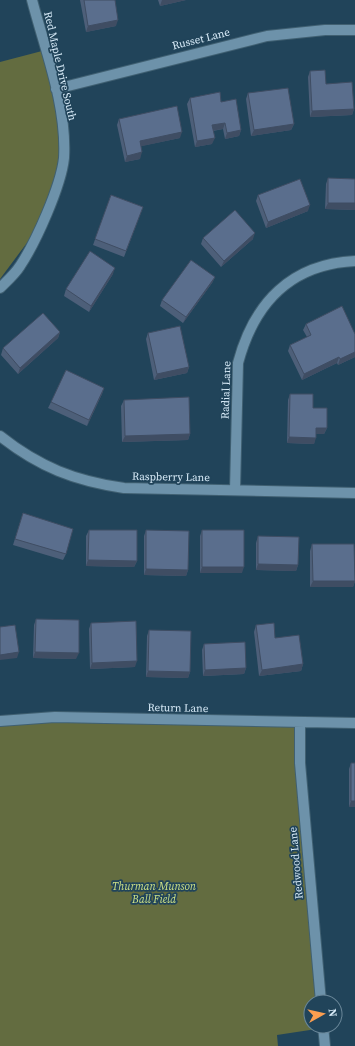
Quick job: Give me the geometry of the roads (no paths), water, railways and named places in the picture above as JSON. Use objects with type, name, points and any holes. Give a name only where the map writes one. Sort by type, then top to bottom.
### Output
[{"type":"street","name":"Red Maple Drive South","points":[[0,288],[20,266],[36,236],[53,200],[64,159],[62,122],[56,89],[32,0]]},
{"type":"street","name":"Russet Lane","points":[[56,89],[266,36],[325,30],[355,30]]},
{"type":"street","name":"Radial Lane","points":[[235,490],[238,363],[243,344],[256,317],[270,298],[290,280],[311,269],[355,261]]},
{"type":"street","name":"Raspberry Lane","points":[[0,436],[22,453],[56,471],[98,484],[124,488],[355,493]]},
{"type":"street","name":"Return Lane","points":[[0,721],[55,717],[355,723]]},
{"type":"street","name":"Redwood Lane","points":[[300,722],[300,763],[320,994]]},
{"type":"street","points":[[324,1034],[325,1046]]},
{"type":"park label","name":"Thurman Munson Ball Field","points":[[154,892]]}]
